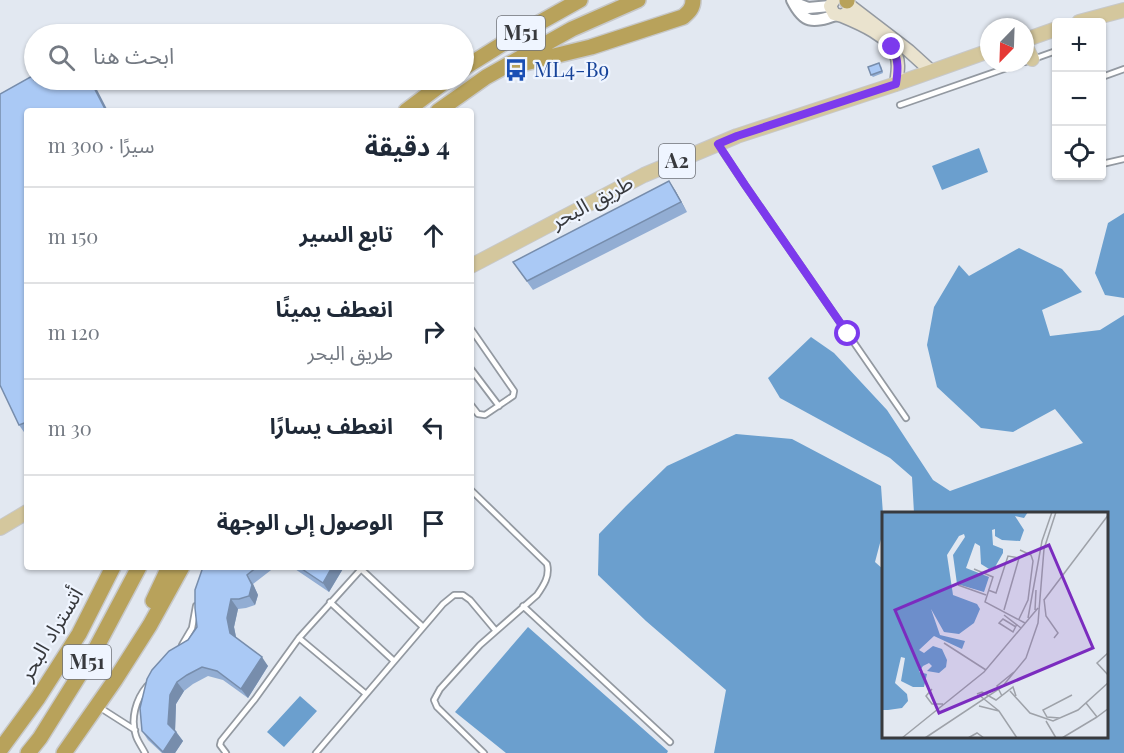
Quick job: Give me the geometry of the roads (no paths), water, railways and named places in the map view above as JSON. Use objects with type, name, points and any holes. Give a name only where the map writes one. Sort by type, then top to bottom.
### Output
[{"type":"highway","name":"M51","points":[[474,62],[580,0]]},
{"type":"highway","name":"M51","points":[[474,86],[572,29],[638,0]]},
{"type":"highway","points":[[501,68],[591,47],[683,16],[690,12],[693,0]]},
{"type":"highway","points":[[410,108],[434,90]]},
{"type":"highway","name":"M51","points":[[442,108],[468,90]]},
{"type":"highway","name":"أتستراد البحر","points":[[0,750],[38,698],[73,643],[111,570]]},
{"type":"highway","name":"أتستراد البحر","points":[[28,753],[40,738],[95,650],[138,570]]},
{"type":"highway","points":[[116,680],[168,570]]},
{"type":"highway","points":[[64,753],[116,680],[180,570]]},
{"type":"main road","points":[[839,5],[909,51],[932,70]]},
{"type":"main road","points":[[839,5],[892,47],[898,61],[896,84]]},
{"type":"main road","points":[[1094,18],[1124,10]]},
{"type":"main road","points":[[1034,37],[1052,30]]},
{"type":"main road","name":"طريق البحر","points":[[474,264],[644,175],[737,136],[980,54]]},
{"type":"main road","points":[[0,528],[24,514]]},
{"type":"street","points":[[793,1],[808,8],[839,5]]},
{"type":"lane","points":[[1034,58],[1052,52]]},
{"type":"lane","points":[[1106,75],[1124,69]]},
{"type":"lane","points":[[900,105],[994,72]]},
{"type":"lane","points":[[718,144],[906,418]]},
{"type":"lane","points":[[1106,163],[1124,159]]},
{"type":"lane","points":[[474,333],[514,391],[513,396],[485,415],[478,414],[474,409]]},
{"type":"lane","points":[[474,373],[499,406]]},
{"type":"lane","points":[[474,493],[548,564],[549,571],[537,595],[480,645],[440,689],[434,700],[436,707],[484,753]]},
{"type":"lane","points":[[226,753],[222,750],[221,741],[299,638],[360,570]]},
{"type":"lane","points":[[364,570],[423,627]]},
{"type":"lane","points":[[316,753],[443,604],[454,595],[463,595],[470,600],[496,631]]},
{"type":"lane","points":[[179,648],[192,628],[197,602]]},
{"type":"lane","points":[[330,602],[394,661]]},
{"type":"lane","points":[[524,606],[670,742]]},
{"type":"lane","points":[[299,638],[366,694]]},
{"type":"lane","points":[[145,753],[135,734],[133,713],[142,691],[149,684]]},
{"type":"lane","points":[[98,706],[135,730]]},
{"type":"water","points":[[979,148],[988,172],[942,190],[932,166]]},
{"type":"water","points":[[1124,213],[1124,298],[1105,295],[1095,273],[1108,223]]},
{"type":"water","points":[[1019,248],[1062,269],[1082,292],[1042,310],[1050,336],[1100,330],[1124,315],[1124,753],[714,753],[726,690],[646,621],[598,575],[599,534],[667,466],[736,434],[792,439],[881,486],[882,536],[875,562],[882,568],[882,738],[1109,738],[1109,512],[914,512],[912,477],[890,458],[780,398],[768,378],[811,337],[834,353],[887,410],[933,480],[950,491],[1083,443],[1055,409],[1013,432],[981,428],[937,387],[927,345],[934,307],[959,265],[969,276]]},
{"type":"water","points":[[528,627],[668,751],[667,753],[506,753],[455,712]]},
{"type":"water","points":[[300,696],[317,711],[284,747],[267,732]]},
{"type":"place","name":"ML4-B9","points":[[516,70]]}]
